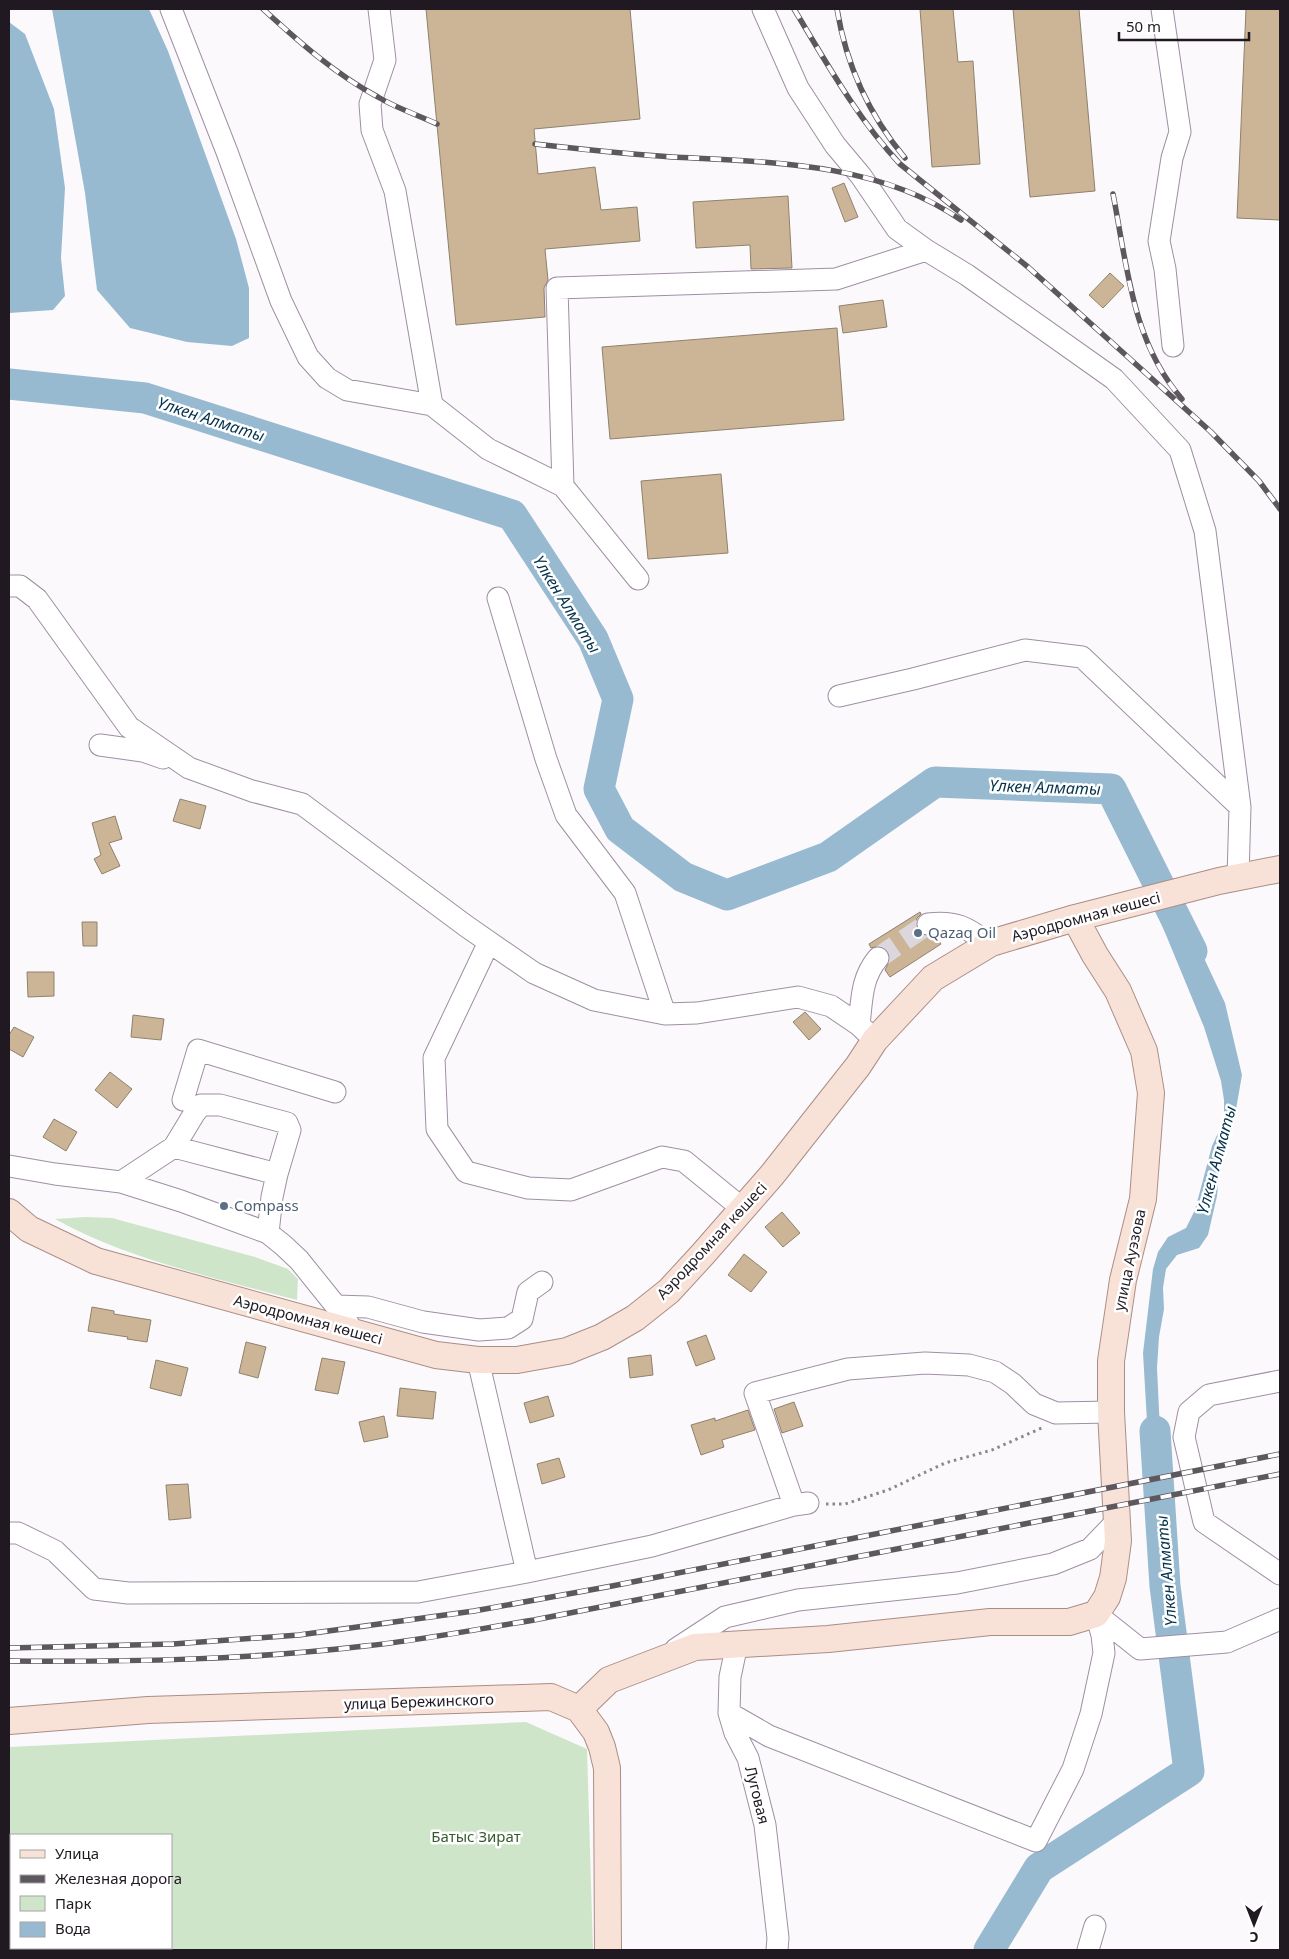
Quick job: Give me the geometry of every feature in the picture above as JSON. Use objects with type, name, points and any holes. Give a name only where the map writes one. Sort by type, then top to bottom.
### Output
[{"type":"main road","name":"Аэродромная көшесі","points":[[9,1212],[29,1229],[96,1261],[436,1355],[478,1360],[517,1360],[567,1351],[602,1337],[635,1318],[669,1291],[772,1175],[852,1074],[867,1032],[933,978],[989,944],[1075,918],[1228,879],[1280,869]]},
{"type":"main road","name":"улица Ауэзова","points":[[1075,918],[1095,955],[1118,991],[1144,1051],[1151,1093],[1144,1199],[1123,1280],[1112,1361],[1111,1412],[1118,1541],[1113,1578],[1108,1597],[1096,1614]]},
{"type":"main road","points":[[608,1950],[607,1768],[596,1732],[579,1709],[609,1680],[695,1647],[828,1639],[990,1622],[1069,1622],[1096,1614]]},
{"type":"main road","name":"улица Бережинского","points":[[9,1721],[148,1710],[551,1697],[579,1709]]},
{"type":"street","points":[[171,9],[227,152],[281,301],[308,357],[327,378],[347,390],[432,405],[488,448],[563,486],[638,579]]},
{"type":"street","points":[[379,9],[385,60],[370,104],[372,130],[395,191],[432,405]]},
{"type":"street","points":[[763,9],[798,88],[835,145],[861,176],[897,230],[967,275],[1114,379],[1180,450],[1205,531],[1240,807],[1228,879]]},
{"type":"street","points":[[1162,9],[1180,132],[1172,158],[1159,241],[1165,269],[1173,346]]},
{"type":"street","points":[[563,486],[557,288],[836,279],[926,250]]},
{"type":"street","points":[[9,586],[20,586],[37,599],[129,727],[189,768]]},
{"type":"street","points":[[498,598],[546,759],[566,815],[625,893],[665,1014]]},
{"type":"street","points":[[840,696],[1025,650],[1082,657],[1240,807]]},
{"type":"street","points":[[100,745],[143,751],[252,791],[302,804],[534,973],[594,1000],[665,1014],[697,1013],[798,997],[831,1006],[867,1032]]},
{"type":"street","points":[[928,924],[945,922],[961,925],[989,944]]},
{"type":"street","points":[[489,942],[434,1058],[437,1129],[466,1172],[528,1188],[571,1190],[662,1157],[684,1161],[743,1208]]},
{"type":"street","points":[[867,1032],[864,986],[868,970],[878,958]]},
{"type":"street","points":[[183,1100],[198,1050],[335,1092]]},
{"type":"street","points":[[121,1182],[174,1147],[201,1105],[220,1105],[287,1123],[290,1130],[272,1197],[268,1233]]},
{"type":"street","points":[[174,1147],[277,1174]]},
{"type":"street","points":[[9,1166],[121,1182],[181,1201],[268,1233],[283,1244],[299,1260],[336,1306],[355,1334]]},
{"type":"street","points":[[336,1306],[368,1307],[423,1322],[479,1330],[508,1328],[522,1319],[528,1292],[542,1282]]},
{"type":"street","points":[[478,1360],[527,1572]]},
{"type":"street","points":[[9,1533],[18,1533],[55,1551],[94,1589],[113,1592],[418,1592],[652,1546],[801,1504],[755,1393],[848,1369],[925,1363],[970,1365],[995,1372],[1013,1384],[1034,1404],[1056,1413],[1111,1412]]},
{"type":"street","points":[[1280,1381],[1209,1395],[1189,1412],[1184,1437],[1204,1522],[1280,1574]]},
{"type":"street","points":[[658,1661],[725,1617],[798,1600],[957,1583],[1053,1564],[1090,1549],[1117,1521]]},
{"type":"street","points":[[1096,1614],[1140,1649],[1226,1642],[1280,1619]]},
{"type":"street","points":[[729,1713],[769,1736],[1036,1841],[1073,1769],[1092,1714],[1104,1653],[1102,1635],[1096,1614]]},
{"type":"street","name":"Луговая","points":[[737,1644],[730,1677],[729,1713],[735,1733],[748,1758],[765,1825],[778,1938],[777,1950]]},
{"type":"street","points":[[1088,1950],[1095,1926]]},
{"type":"path","points":[[801,1504],[845,1504],[888,1490],[945,1463],[992,1450],[1043,1429],[1056,1413]]},
{"type":"green space","points":[[112,1218],[255,1257],[288,1269],[298,1279],[297,1300],[142,1257],[112,1246],[55,1219]]},
{"type":"green space","name":"Батыс Зират","points":[[526,1722],[587,1749],[593,1950],[9,1950],[9,1747]]},
{"type":"water","points":[[52,9],[149,9],[168,51],[236,239],[249,288],[249,338],[232,346],[187,342],[130,328],[97,290],[85,193]]},
{"type":"water","points":[[9,22],[25,34],[54,109],[65,188],[61,258],[65,296],[53,310],[9,313]]},
{"type":"water","points":[[1181,909],[1225,1003],[1242,1075],[1235,1115],[1226,1138],[1220,1165],[1217,1196],[1208,1235],[1199,1248],[1177,1255],[1166,1269],[1163,1288],[1164,1309],[1159,1337],[1157,1368],[1162,1472],[1150,1473],[1143,1353],[1153,1269],[1158,1252],[1168,1237],[1186,1228],[1195,1210],[1212,1146],[1224,1120],[1224,1100],[1221,1081],[1204,1027],[1159,918]]},
{"type":"building","points":[[426,9],[630,9],[640,119],[534,129],[538,174],[595,167],[601,210],[637,207],[640,241],[545,249],[548,280],[544,288],[545,317],[456,325]]},
{"type":"building","points":[[920,9],[953,9],[958,62],[973,61],[980,164],[932,167]]},
{"type":"building","points":[[1013,9],[1079,9],[1095,191],[1030,197]]},
{"type":"building","points":[[1246,9],[1280,9],[1280,220],[1237,218]]},
{"type":"building","points":[[844,183],[858,217],[845,222],[832,188]]},
{"type":"building","points":[[788,196],[792,268],[751,269],[750,245],[696,248],[693,202]]},
{"type":"building","points":[[1110,273],[1124,286],[1103,308],[1089,295]]},
{"type":"building","points":[[883,300],[887,327],[843,333],[839,306]]},
{"type":"building","points":[[837,328],[844,420],[610,439],[602,347]]},
{"type":"building","points":[[721,474],[728,553],[648,559],[641,481]]},
{"type":"building","points":[[180,799],[206,806],[200,829],[173,821]]},
{"type":"building","points":[[115,816],[122,839],[109,843],[120,866],[102,874],[94,859],[101,855],[92,823]]},
{"type":"building","points":[[920,912],[921,914],[917,918],[916,924],[917,931],[923,935],[935,936],[941,944],[890,977],[885,970],[890,960],[889,953],[885,948],[879,946],[871,948],[869,944]]},
{"type":"building","points":[[82,922],[97,922],[97,946],[83,946]]},
{"type":"building","points":[[27,972],[54,972],[54,996],[28,997]]},
{"type":"building","points":[[805,1012],[821,1029],[809,1040],[793,1022]]},
{"type":"building","points":[[133,1015],[164,1019],[161,1040],[131,1037]]},
{"type":"building","points":[[14,1027],[34,1037],[23,1057],[9,1049],[9,1035]]},
{"type":"building","points":[[110,1072],[132,1089],[117,1108],[95,1090]]},
{"type":"building","points":[[54,1119],[77,1132],[66,1151],[43,1137]]},
{"type":"building","points":[[782,1212],[800,1233],[783,1247],[765,1227]]},
{"type":"building","points":[[744,1254],[767,1272],[751,1292],[728,1275]]},
{"type":"building","points":[[92,1307],[114,1311],[114,1314],[151,1320],[147,1342],[88,1331]]},
{"type":"building","points":[[706,1335],[715,1359],[696,1366],[687,1342]]},
{"type":"building","points":[[246,1342],[266,1347],[258,1378],[239,1373]]},
{"type":"building","points":[[651,1355],[653,1375],[630,1378],[628,1358]]},
{"type":"building","points":[[322,1358],[345,1362],[338,1394],[315,1390]]},
{"type":"building","points":[[156,1360],[188,1368],[181,1396],[150,1388]]},
{"type":"building","points":[[400,1388],[436,1392],[433,1419],[397,1416]]},
{"type":"building","points":[[548,1396],[554,1416],[530,1423],[524,1403]]},
{"type":"building","points":[[794,1402],[803,1426],[782,1433],[774,1409]]},
{"type":"building","points":[[748,1410],[755,1430],[722,1440],[724,1447],[701,1455],[691,1425],[715,1418],[715,1421]]},
{"type":"building","points":[[384,1416],[388,1437],[364,1442],[359,1422]]},
{"type":"building","points":[[559,1458],[565,1477],[542,1484],[537,1464]]},
{"type":"building","points":[[188,1484],[191,1518],[169,1520],[166,1485]]},
{"type":"waterway","name":"Үлкен Алматы","points":[[9,384],[145,398],[512,515],[593,639],[618,699],[599,789],[620,829],[683,877],[727,895],[828,857],[935,782],[1111,789],[1192,951]]},
{"type":"waterway","name":"Үлкен Алматы","points":[[989,1950],[1039,1868],[1189,1771],[1165,1586],[1155,1431]]},
{"type":"tunnel","points":[[878,958],[928,924]]},
{"type":"railway","points":[[263,9],[303,45],[362,88],[385,101],[437,124]]},
{"type":"railway","points":[[794,9],[856,109],[900,164],[1028,267],[1210,431],[1259,481],[1280,509]]},
{"type":"railway","points":[[837,9],[846,49],[861,88],[880,124],[905,158]]},
{"type":"railway","points":[[535,144],[672,157],[784,164],[821,169],[858,176],[894,186],[929,201],[961,220]]},
{"type":"railway","points":[[1113,194],[1128,275],[1142,328],[1152,353],[1165,377],[1182,399]]},
{"type":"railway","points":[[9,1648],[173,1644],[299,1635],[474,1611],[612,1586],[1280,1454]]},
{"type":"railway","points":[[9,1661],[98,1661],[232,1657],[321,1651],[408,1641],[534,1620],[1280,1474]]},
{"type":"place","name":"Qazaq Oil","points":[[918,933]]},
{"type":"place","name":"Compass","points":[[224,1206]]}]
